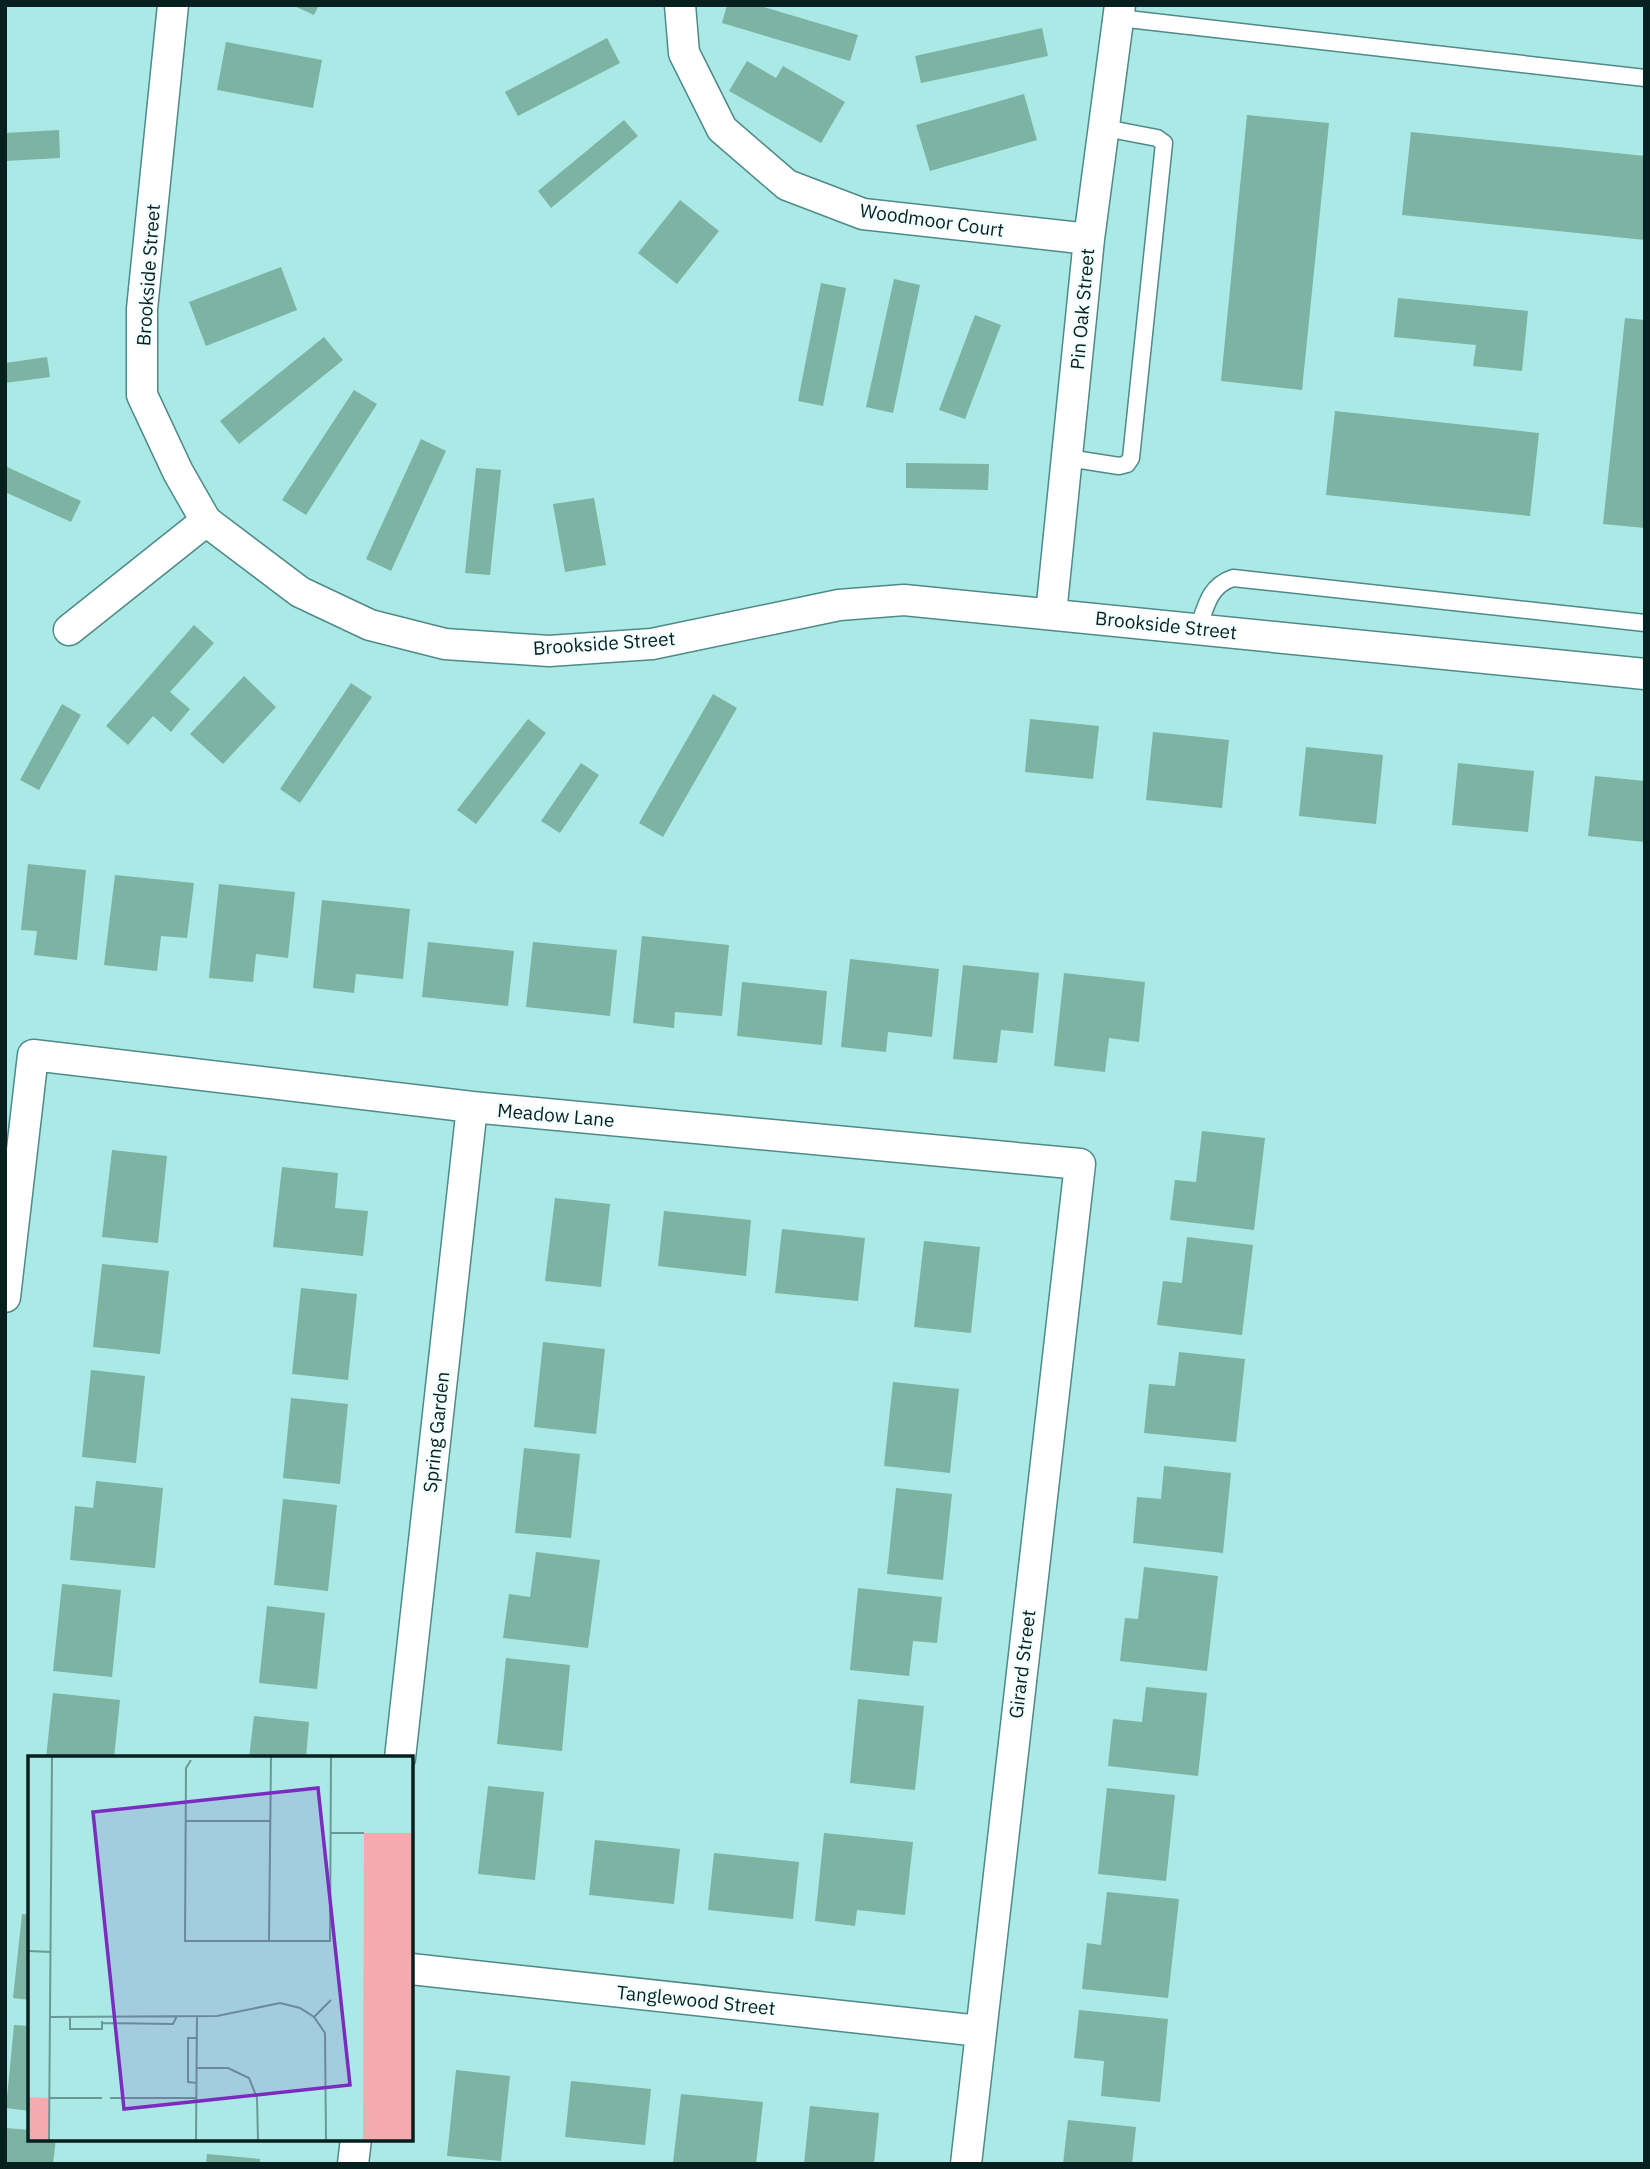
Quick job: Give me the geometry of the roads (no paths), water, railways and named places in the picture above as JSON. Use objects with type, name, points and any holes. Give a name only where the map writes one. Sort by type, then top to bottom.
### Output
[{"type":"street","name":"Brookside Street","points":[[173,5],[142,309],[142,395],[178,472],[206,520],[300,592],[370,625],[445,644],[549,651],[652,644],[839,605],[904,600],[1645,674]]},
{"type":"street","name":"Woodmoor Court","points":[[680,5],[684,53],[722,129],[787,185],[863,214],[1089,239]]},
{"type":"street","name":"Pin Oak Street","points":[[1051,614],[1089,239],[1119,12]]},
{"type":"street","points":[[69,630],[206,520]]},
{"type":"street","name":"Meadow Lane","points":[[5,1297],[33,1055],[472,1107],[1080,1164]]},
{"type":"street","name":"Spring Garden","points":[[400,1756],[472,1107]]},
{"type":"street","name":"Girard Street","points":[[966,2164],[1080,1164]]},
{"type":"street","name":"Tanglewood Street","points":[[413,1969],[980,2031]]},
{"type":"street","points":[[353,2164],[356,2141]]},
{"type":"lane","points":[[1119,12],[1645,78]]},
{"type":"lane","points":[[1068,458],[1119,466],[1126,464],[1131,458],[1164,143],[1157,138],[1105,128]]},
{"type":"lane","points":[[1198,629],[1212,591],[1222,582],[1233,578],[1645,623]]}]
